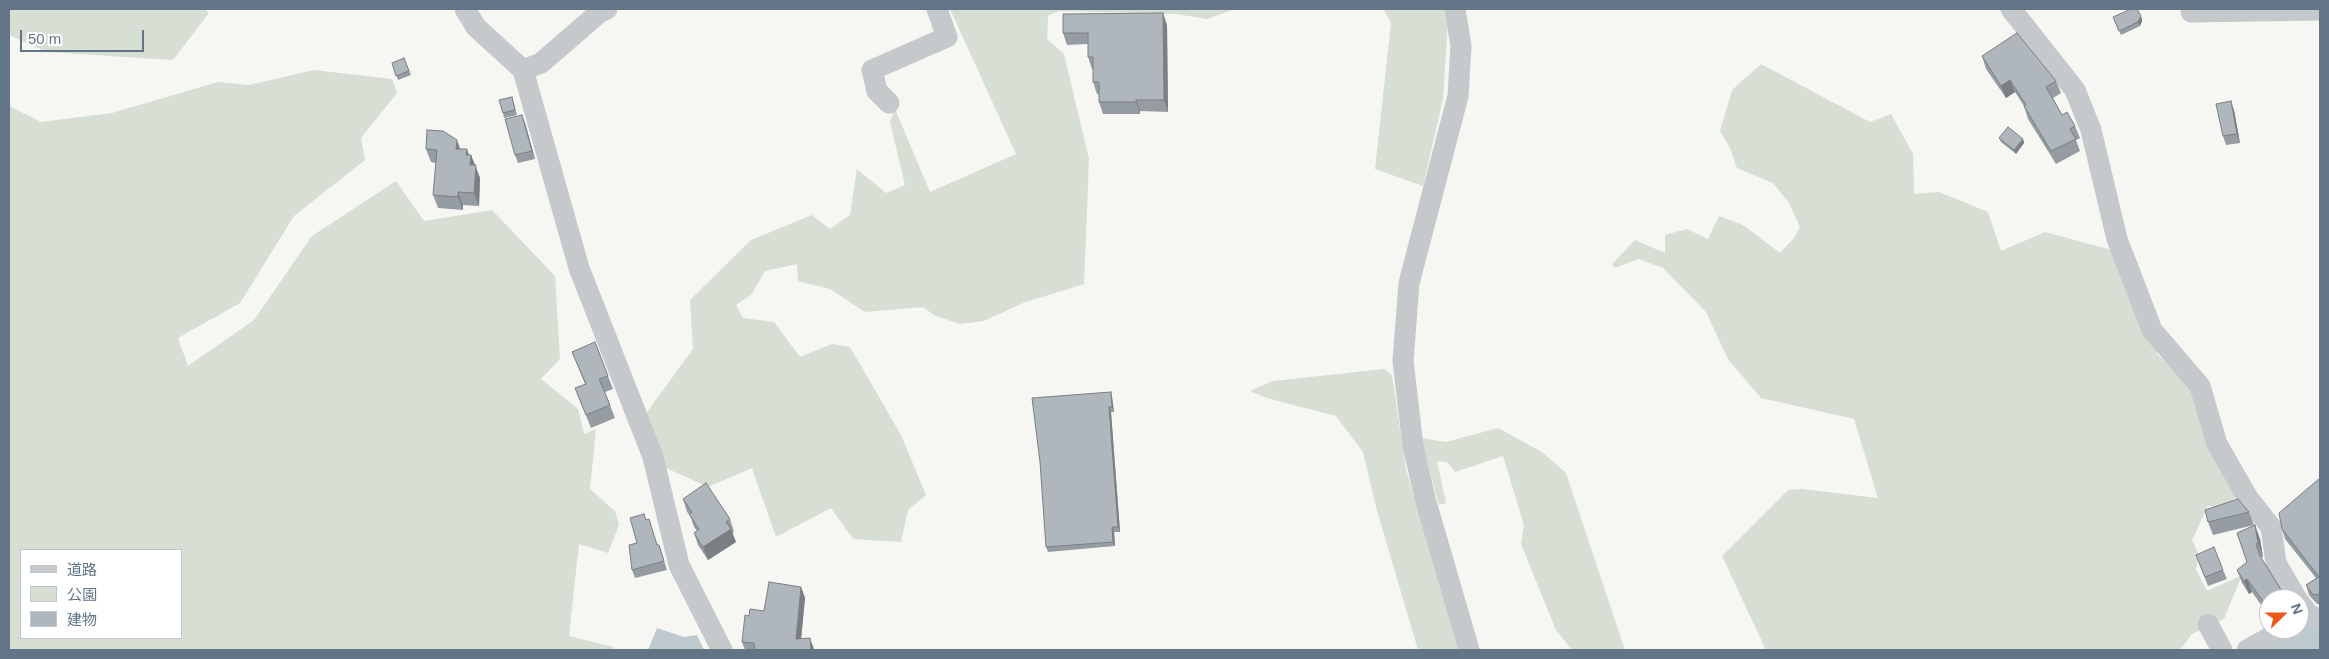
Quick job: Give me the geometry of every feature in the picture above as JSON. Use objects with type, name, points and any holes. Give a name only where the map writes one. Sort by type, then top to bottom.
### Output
[{"type":"street","points":[[465,9],[476,27],[523,70],[578,268],[653,457],[679,565],[722,650]]},
{"type":"street","points":[[523,70],[541,63],[600,12],[607,9]]},
{"type":"street","points":[[889,103],[877,91],[872,70],[947,37],[937,9]]},
{"type":"street","points":[[1454,9],[1461,46],[1458,96],[1409,283],[1403,361],[1413,446],[1426,502],[1469,650]]},
{"type":"street","points":[[2011,9],[2075,90],[2091,130],[2117,239],[2152,330],[2200,386],[2217,444],[2248,498],[2271,527],[2276,563],[2292,589]]},
{"type":"street","points":[[2191,9],[2191,12],[2320,10]]},
{"type":"street","points":[[2208,624],[2222,650]]},
{"type":"street","points":[[2248,650],[2267,639]]},
{"type":"green space","points":[[9,9],[205,9],[209,13],[173,60],[47,52],[9,35]]},
{"type":"green space","points":[[950,9],[1235,9],[1207,19],[1176,14],[1059,11],[1048,16],[1047,39],[1064,54],[1089,159],[1084,284],[1023,303],[984,321],[959,324],[934,315],[923,307],[865,312],[830,289],[798,281],[797,264],[765,271],[752,294],[736,305],[743,318],[774,322],[800,357],[832,344],[850,347],[901,435],[926,495],[908,510],[901,542],[853,539],[831,508],[776,537],[752,468],[708,487],[664,467],[645,415],[693,349],[690,300],[751,240],[812,215],[830,229],[850,215],[857,169],[886,193],[905,185],[890,122],[895,109],[930,192],[1016,154]]},
{"type":"green space","points":[[1383,9],[1444,9],[1448,21],[1443,99],[1423,186],[1375,169],[1391,23]]},
{"type":"green space","points":[[1761,64],[1870,122],[1891,114],[1913,154],[1914,194],[1939,192],[1988,212],[2001,251],[2045,232],[2112,250],[2158,355],[2194,389],[2242,495],[2222,506],[2208,506],[2192,540],[2199,555],[2196,569],[2207,591],[2242,575],[2224,619],[2192,634],[2180,650],[1766,650],[1722,556],[1788,490],[1801,489],[1878,498],[1854,419],[1761,398],[1728,359],[1706,312],[1663,268],[1639,259],[1615,268],[1612,264],[1635,240],[1665,253],[1665,235],[1687,229],[1708,239],[1719,216],[1743,225],[1780,253],[1794,238],[1800,227],[1789,203],[1773,183],[1737,168],[1730,148],[1720,131],[1732,90]]},
{"type":"green space","points":[[314,70],[392,79],[397,93],[361,138],[365,160],[294,216],[240,303],[178,338],[188,366],[254,320],[312,236],[396,181],[424,221],[492,210],[555,276],[560,359],[541,379],[578,409],[584,434],[596,429],[590,489],[615,511],[619,525],[608,553],[579,544],[569,636],[613,647],[614,650],[9,650],[9,106],[41,122],[112,113],[218,82],[249,85]]},
{"type":"green space","points":[[1384,369],[1392,375],[1406,469],[1458,650],[1418,650],[1376,507],[1363,452],[1336,416],[1267,398],[1250,391],[1273,381]]},
{"type":"green space","points":[[1498,428],[1542,452],[1566,473],[1625,650],[1572,650],[1556,630],[1521,544],[1524,525],[1503,456],[1455,472],[1447,462],[1437,461],[1446,503],[1439,505],[1421,438],[1446,442]]},
{"type":"shaded area","points":[[2309,621],[2320,624],[2320,650],[2256,650],[2275,639],[2309,639]]},
{"type":"shaded area","points":[[657,628],[684,637],[697,635],[704,650],[648,650]]},
{"type":"building","points":[[2131,9],[2137,9],[2141,16],[2138,22],[2119,31],[2113,17]]},
{"type":"building","points":[[1163,13],[1164,100],[1099,102],[1099,82],[1093,82],[1093,57],[1088,57],[1088,33],[1063,33],[1063,14]]},
{"type":"building","points":[[2017,33],[2056,81],[2046,87],[2062,115],[2067,112],[2075,126],[2070,129],[2076,139],[2051,151],[2010,80],[2001,86],[1982,56]]},
{"type":"building","points":[[404,58],[409,71],[396,76],[392,63]]},
{"type":"building","points":[[512,97],[515,110],[503,113],[499,100]]},
{"type":"building","points":[[2231,101],[2237,134],[2223,136],[2216,104]]},
{"type":"building","points":[[522,115],[532,151],[515,155],[505,119]]},
{"type":"building","points":[[2008,127],[2023,139],[2014,150],[1999,138]]},
{"type":"building","points":[[427,130],[443,131],[457,140],[456,149],[467,149],[466,155],[471,155],[470,165],[476,165],[474,193],[458,192],[458,197],[433,195],[437,150],[426,149]]},
{"type":"building","points":[[595,342],[608,376],[599,379],[610,405],[586,415],[575,388],[586,384],[572,352]]},
{"type":"building","points":[[1111,392],[1112,407],[1109,407],[1118,527],[1112,527],[1113,542],[1046,547],[1040,462],[1032,398]]},
{"type":"building","points":[[2320,478],[2320,595],[2313,595],[2306,585],[2319,577],[2282,529],[2279,513]]},
{"type":"building","points":[[706,483],[730,519],[726,522],[731,529],[703,547],[694,533],[699,529],[689,514],[692,512],[683,499]]},
{"type":"building","points":[[2238,499],[2249,512],[2208,522],[2205,510]]},
{"type":"building","points":[[644,514],[646,520],[649,519],[664,561],[632,570],[629,545],[637,543],[630,518]]},
{"type":"building","points":[[2255,525],[2258,543],[2256,544],[2260,556],[2281,589],[2259,589],[2259,595],[2247,579],[2244,581],[2237,570],[2247,562],[2237,533]]},
{"type":"building","points":[[2214,547],[2223,570],[2205,577],[2196,555]]},
{"type":"building","points":[[769,582],[801,587],[796,639],[810,638],[811,650],[755,650],[754,643],[742,642],[745,615],[749,616],[750,609],[764,611]]}]
